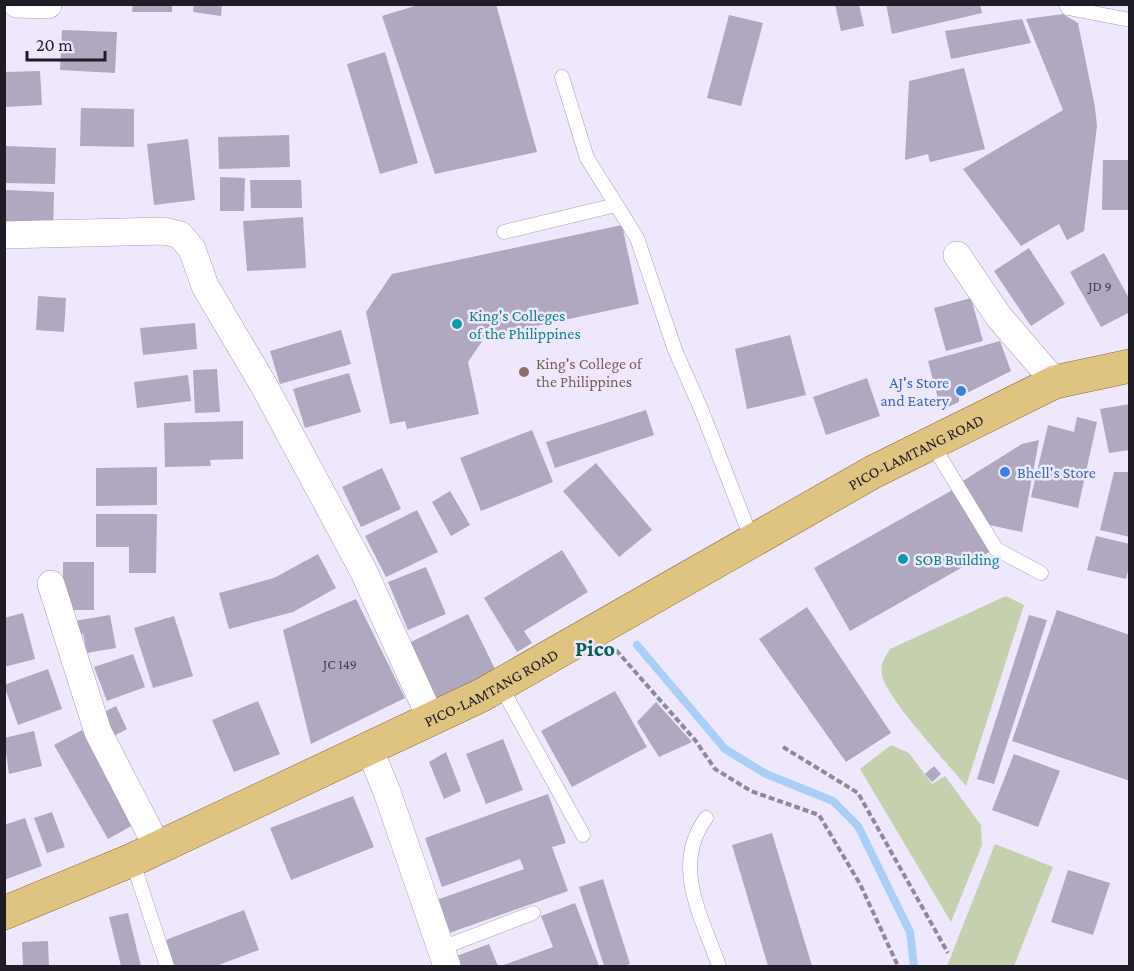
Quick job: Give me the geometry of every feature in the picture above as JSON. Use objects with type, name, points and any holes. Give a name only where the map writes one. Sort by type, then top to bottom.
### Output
[{"type":"main road","name":"PICO-LAMTANG ROAD","points":[[4,913],[145,854],[500,685],[873,472],[1055,382],[1130,366]]},
{"type":"street","points":[[17,4],[48,5]]},
{"type":"street","points":[[4,235],[164,231],[180,235],[192,249],[205,286],[263,384],[363,570],[431,719]]},
{"type":"street","points":[[957,255],[999,317],[1055,382]]},
{"type":"street","points":[[51,584],[98,732],[145,854]]},
{"type":"street","points":[[369,748],[387,792],[443,958]]},
{"type":"lane","points":[[1066,4],[1068,8],[1130,20]]},
{"type":"lane","points":[[562,77],[587,158],[637,238],[675,350],[701,409],[752,540]]},
{"type":"lane","points":[[504,232],[616,205]]},
{"type":"lane","points":[[932,444],[996,549],[1041,573]]},
{"type":"lane","points":[[500,685],[583,836]]},
{"type":"lane","points":[[706,818],[693,835],[688,869],[691,885],[719,966]]},
{"type":"lane","points":[[145,854],[167,966]]},
{"type":"lane","points":[[443,958],[533,913]]},
{"type":"path","points":[[609,623],[714,769],[751,791],[819,815],[860,884],[898,966]]},
{"type":"path","points":[[783,747],[858,793],[948,953]]},
{"type":"green space","points":[[1006,596],[1024,605],[966,786],[894,699],[882,675],[882,664],[890,649]]},
{"type":"green space","points":[[891,745],[909,753],[932,784],[945,776],[981,825],[982,845],[951,922],[860,769]]},
{"type":"green space","points":[[995,844],[1053,867],[1014,966],[947,966]]},
{"type":"building","points":[[133,4],[172,4],[172,12],[132,12]]},
{"type":"building","points":[[194,4],[222,4],[221,16],[193,12]]},
{"type":"building","points":[[421,4],[496,4],[537,152],[435,174],[382,16]]},
{"type":"building","points":[[835,4],[859,4],[864,26],[841,31]]},
{"type":"building","points":[[886,4],[980,4],[982,13],[892,34]]},
{"type":"building","points":[[1063,14],[1078,23],[1097,126],[1084,231],[1067,240],[1059,224],[1021,246],[963,169],[1063,110],[1026,19]]},
{"type":"building","points":[[729,15],[763,23],[741,106],[707,98]]},
{"type":"building","points":[[1022,19],[1031,43],[951,59],[945,31]]},
{"type":"building","points":[[62,30],[117,32],[115,73],[60,70]]},
{"type":"building","points":[[385,52],[418,163],[380,174],[347,64]]},
{"type":"building","points":[[964,68],[985,149],[930,162],[928,154],[905,160],[909,81]]},
{"type":"building","points":[[40,71],[42,105],[5,107],[4,72]]},
{"type":"building","points":[[81,108],[134,109],[134,147],[80,146]]},
{"type":"building","points":[[289,135],[290,167],[219,169],[218,137]]},
{"type":"building","points":[[188,139],[195,200],[154,205],[147,144]]},
{"type":"building","points":[[6,146],[56,148],[55,184],[5,183]]},
{"type":"building","points":[[1103,160],[1130,160],[1130,210],[1102,210]]},
{"type":"building","points":[[220,177],[245,178],[244,211],[220,211]]},
{"type":"building","points":[[250,180],[301,180],[302,208],[251,208]]},
{"type":"building","points":[[5,190],[54,192],[53,232],[5,231]]},
{"type":"building","points":[[303,217],[306,268],[247,271],[243,221]]},
{"type":"building","name":"King's Colleges of the Philippines","points":[[622,225],[639,304],[485,337],[468,362],[479,414],[407,429],[405,421],[390,424],[366,312],[392,274]]},
{"type":"building","points":[[1029,248],[1065,304],[1031,326],[994,271]]},
{"type":"building","points":[[1104,253],[1130,300],[1130,312],[1101,327],[1070,272]]},
{"type":"building","points":[[38,296],[66,298],[64,332],[36,330]]},
{"type":"building","points":[[971,298],[983,341],[946,351],[934,308]]},
{"type":"building","points":[[195,323],[197,349],[143,355],[140,328]]},
{"type":"building","points":[[341,330],[351,364],[280,384],[270,351]]},
{"type":"building","points":[[790,335],[806,395],[747,409],[735,349]]},
{"type":"building","points":[[1000,341],[1011,371],[959,397],[959,402],[941,410],[928,361]]},
{"type":"building","points":[[217,369],[220,412],[195,413],[193,370]]},
{"type":"building","points":[[349,373],[361,412],[305,428],[293,389]]},
{"type":"building","points":[[188,375],[191,401],[137,408],[134,382]]},
{"type":"building","points":[[867,378],[880,416],[826,435],[813,397]]},
{"type":"building","points":[[1130,404],[1130,450],[1109,453],[1100,409]]},
{"type":"building","points":[[646,410],[654,435],[555,468],[546,442]]},
{"type":"building","points":[[1077,417],[1097,422],[1078,508],[1031,497],[1048,425],[1074,432]]},
{"type":"building","points":[[243,421],[243,459],[210,460],[211,466],[165,467],[164,423]]},
{"type":"building","points":[[532,430],[553,482],[481,511],[460,458]]},
{"type":"building","points":[[1039,440],[1022,532],[985,524],[961,482],[1022,444]]},
{"type":"building","points":[[596,463],[652,530],[619,557],[563,491]]},
{"type":"building","points":[[157,467],[157,505],[96,506],[96,468]]},
{"type":"building","points":[[382,468],[401,509],[361,527],[342,487]]},
{"type":"building","points":[[1114,472],[1130,472],[1130,537],[1100,530]]},
{"type":"building","name":"SOB Building","points":[[956,488],[991,551],[850,631],[814,568]]},
{"type":"building","points":[[450,491],[470,525],[451,536],[432,502]]},
{"type":"building","points":[[417,510],[438,552],[386,577],[365,536]]},
{"type":"building","points":[[96,514],[157,514],[156,573],[129,573],[129,547],[96,547]]},
{"type":"building","points":[[1096,536],[1130,544],[1130,563],[1126,579],[1087,570]]},
{"type":"building","points":[[562,550],[588,592],[524,631],[532,643],[517,652],[484,598]]},
{"type":"building","points":[[318,554],[336,588],[293,612],[229,629],[219,593],[274,578]]},
{"type":"building","points":[[63,562],[94,562],[94,610],[63,610]]},
{"type":"building","points":[[426,567],[446,614],[408,630],[388,582]]},
{"type":"building","points":[[356,599],[405,698],[311,744],[283,630]]},
{"type":"building","points":[[807,607],[891,733],[846,762],[759,639]]},
{"type":"building","points":[[1057,610],[1130,635],[1130,781],[1012,741]]},
{"type":"building","points":[[23,613],[35,659],[4,667],[4,618]]},
{"type":"building","points":[[468,614],[496,671],[437,699],[409,643]]},
{"type":"building","points":[[110,615],[116,648],[87,653],[83,634],[71,636],[68,622]]},
{"type":"building","points":[[1029,615],[1047,620],[994,784],[977,779]]},
{"type":"building","points":[[174,616],[193,676],[153,688],[134,628]]},
{"type":"building","points":[[133,654],[145,687],[107,701],[94,667]]},
{"type":"building","points":[[48,669],[62,709],[18,725],[4,685]]},
{"type":"building","points":[[615,691],[647,747],[572,787],[541,731]]},
{"type":"building","points":[[258,701],[280,754],[234,772],[212,720]]},
{"type":"building","points":[[656,702],[692,742],[659,757],[637,722]]},
{"type":"building","points":[[116,706],[127,729],[110,738],[98,715]]},
{"type":"building","points":[[82,730],[135,824],[108,839],[54,745]]},
{"type":"building","points":[[34,731],[42,766],[9,774],[4,738]]},
{"type":"building","points":[[503,739],[523,790],[486,804],[466,754]]},
{"type":"building","points":[[446,752],[461,791],[444,799],[429,762]]},
{"type":"building","points":[[1014,754],[1060,771],[1038,827],[992,810]]},
{"type":"building","points":[[934,766],[941,774],[932,782],[925,774]]},
{"type":"building","points":[[548,794],[566,843],[552,847],[568,891],[438,937],[425,904],[524,869],[520,859],[442,887],[425,838]]},
{"type":"building","points":[[353,796],[374,847],[291,880],[270,828]]},
{"type":"building","points":[[52,812],[65,847],[47,853],[34,818]]},
{"type":"building","points":[[25,818],[42,866],[4,880],[4,825]]},
{"type":"building","points":[[772,833],[812,966],[768,966],[732,845]]},
{"type":"building","points":[[1068,870],[1110,883],[1093,935],[1051,922]]},
{"type":"building","points":[[603,879],[630,964],[623,966],[604,966],[579,887]]},
{"type":"building","points":[[575,903],[599,966],[501,966],[553,947],[541,916]]},
{"type":"building","points":[[244,910],[259,950],[216,966],[173,966],[163,941]]},
{"type":"building","points":[[128,913],[141,966],[121,966],[109,917]]},
{"type":"building","points":[[48,941],[49,966],[23,966],[22,942]]},
{"type":"building","points":[[489,944],[498,966],[457,966],[454,957]]},
{"type":"waterway","points":[[637,645],[725,749],[766,774],[833,801],[858,826],[910,932],[914,966]]},
{"type":"place","name":"King's Colleges of the Philippines","points":[[457,324]]},
{"type":"place","name":"King's College of the Philippines","points":[[524,372]]},
{"type":"place","name":"AJ's Store and Eatery","points":[[961,391]]},
{"type":"place","name":"Bhell's Store","points":[[1005,472]]},
{"type":"place","name":"SOB Building","points":[[903,559]]},
{"type":"district","name":"Pico","points":[[595,648]]}]
